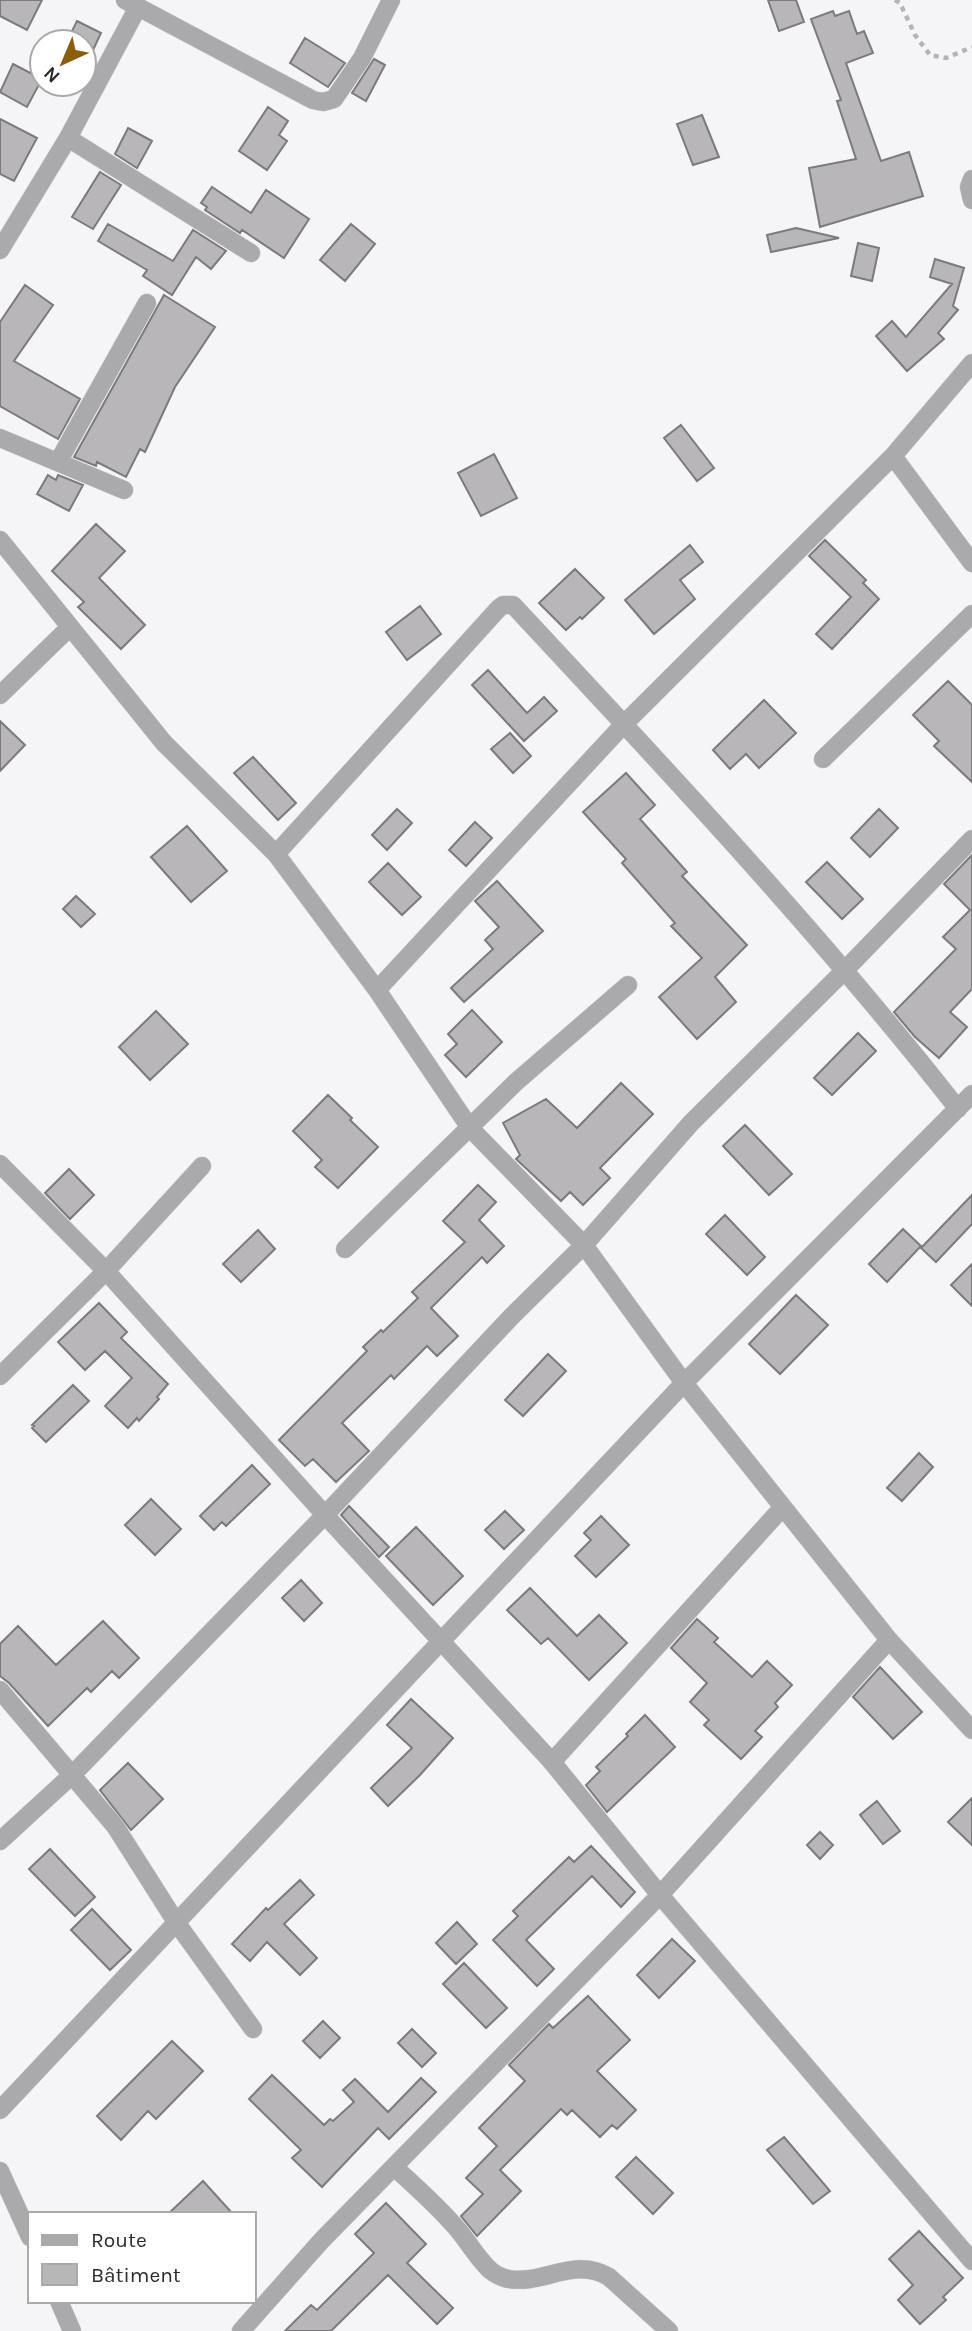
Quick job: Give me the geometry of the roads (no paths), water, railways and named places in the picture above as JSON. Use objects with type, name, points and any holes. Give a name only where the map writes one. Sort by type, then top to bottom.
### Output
[{"type":"street","points":[[0,250],[68,138],[131,4],[313,100],[323,102],[334,99],[362,58],[391,0]]},
{"type":"street","points":[[68,138],[251,253]]},
{"type":"street","points":[[972,179],[969,187],[972,200]]},
{"type":"street","points":[[58,462],[147,303]]},
{"type":"street","points":[[377,990],[624,724],[892,456],[972,363]]},
{"type":"street","points":[[0,438],[124,490]]},
{"type":"street","points":[[892,456],[972,564]]},
{"type":"street","points":[[0,540],[164,743],[276,854],[377,990],[470,1128],[584,1245],[684,1383],[888,1640],[972,1730]]},
{"type":"street","points":[[276,854],[503,605],[513,606],[624,724],[845,970],[958,1109]]},
{"type":"street","points":[[823,759],[972,614]]},
{"type":"street","points":[[0,695],[70,627]]},
{"type":"street","points":[[0,1841],[72,1775],[325,1515],[512,1316],[584,1245],[691,1123],[972,839]]},
{"type":"street","points":[[345,1249],[516,1082],[628,985]]},
{"type":"street","points":[[0,2110],[684,1383],[972,1094]]},
{"type":"street","points":[[0,1164],[106,1271],[552,1762],[660,1895],[972,2261]]},
{"type":"street","points":[[0,1376],[106,1271],[202,1166]]},
{"type":"street","points":[[552,1762],[783,1507]]},
{"type":"street","points":[[241,2331],[322,2240],[660,1895],[888,1640]]},
{"type":"street","points":[[0,1690],[115,1826],[176,1922],[253,2029]]},
{"type":"street","points":[[394,2167],[458,2230],[489,2269],[501,2277],[531,2278],[562,2270],[598,2270],[669,2331]]},
{"type":"street","points":[[0,2171],[28,2233]]},
{"type":"street","points":[[60,2303],[72,2331]]}]
